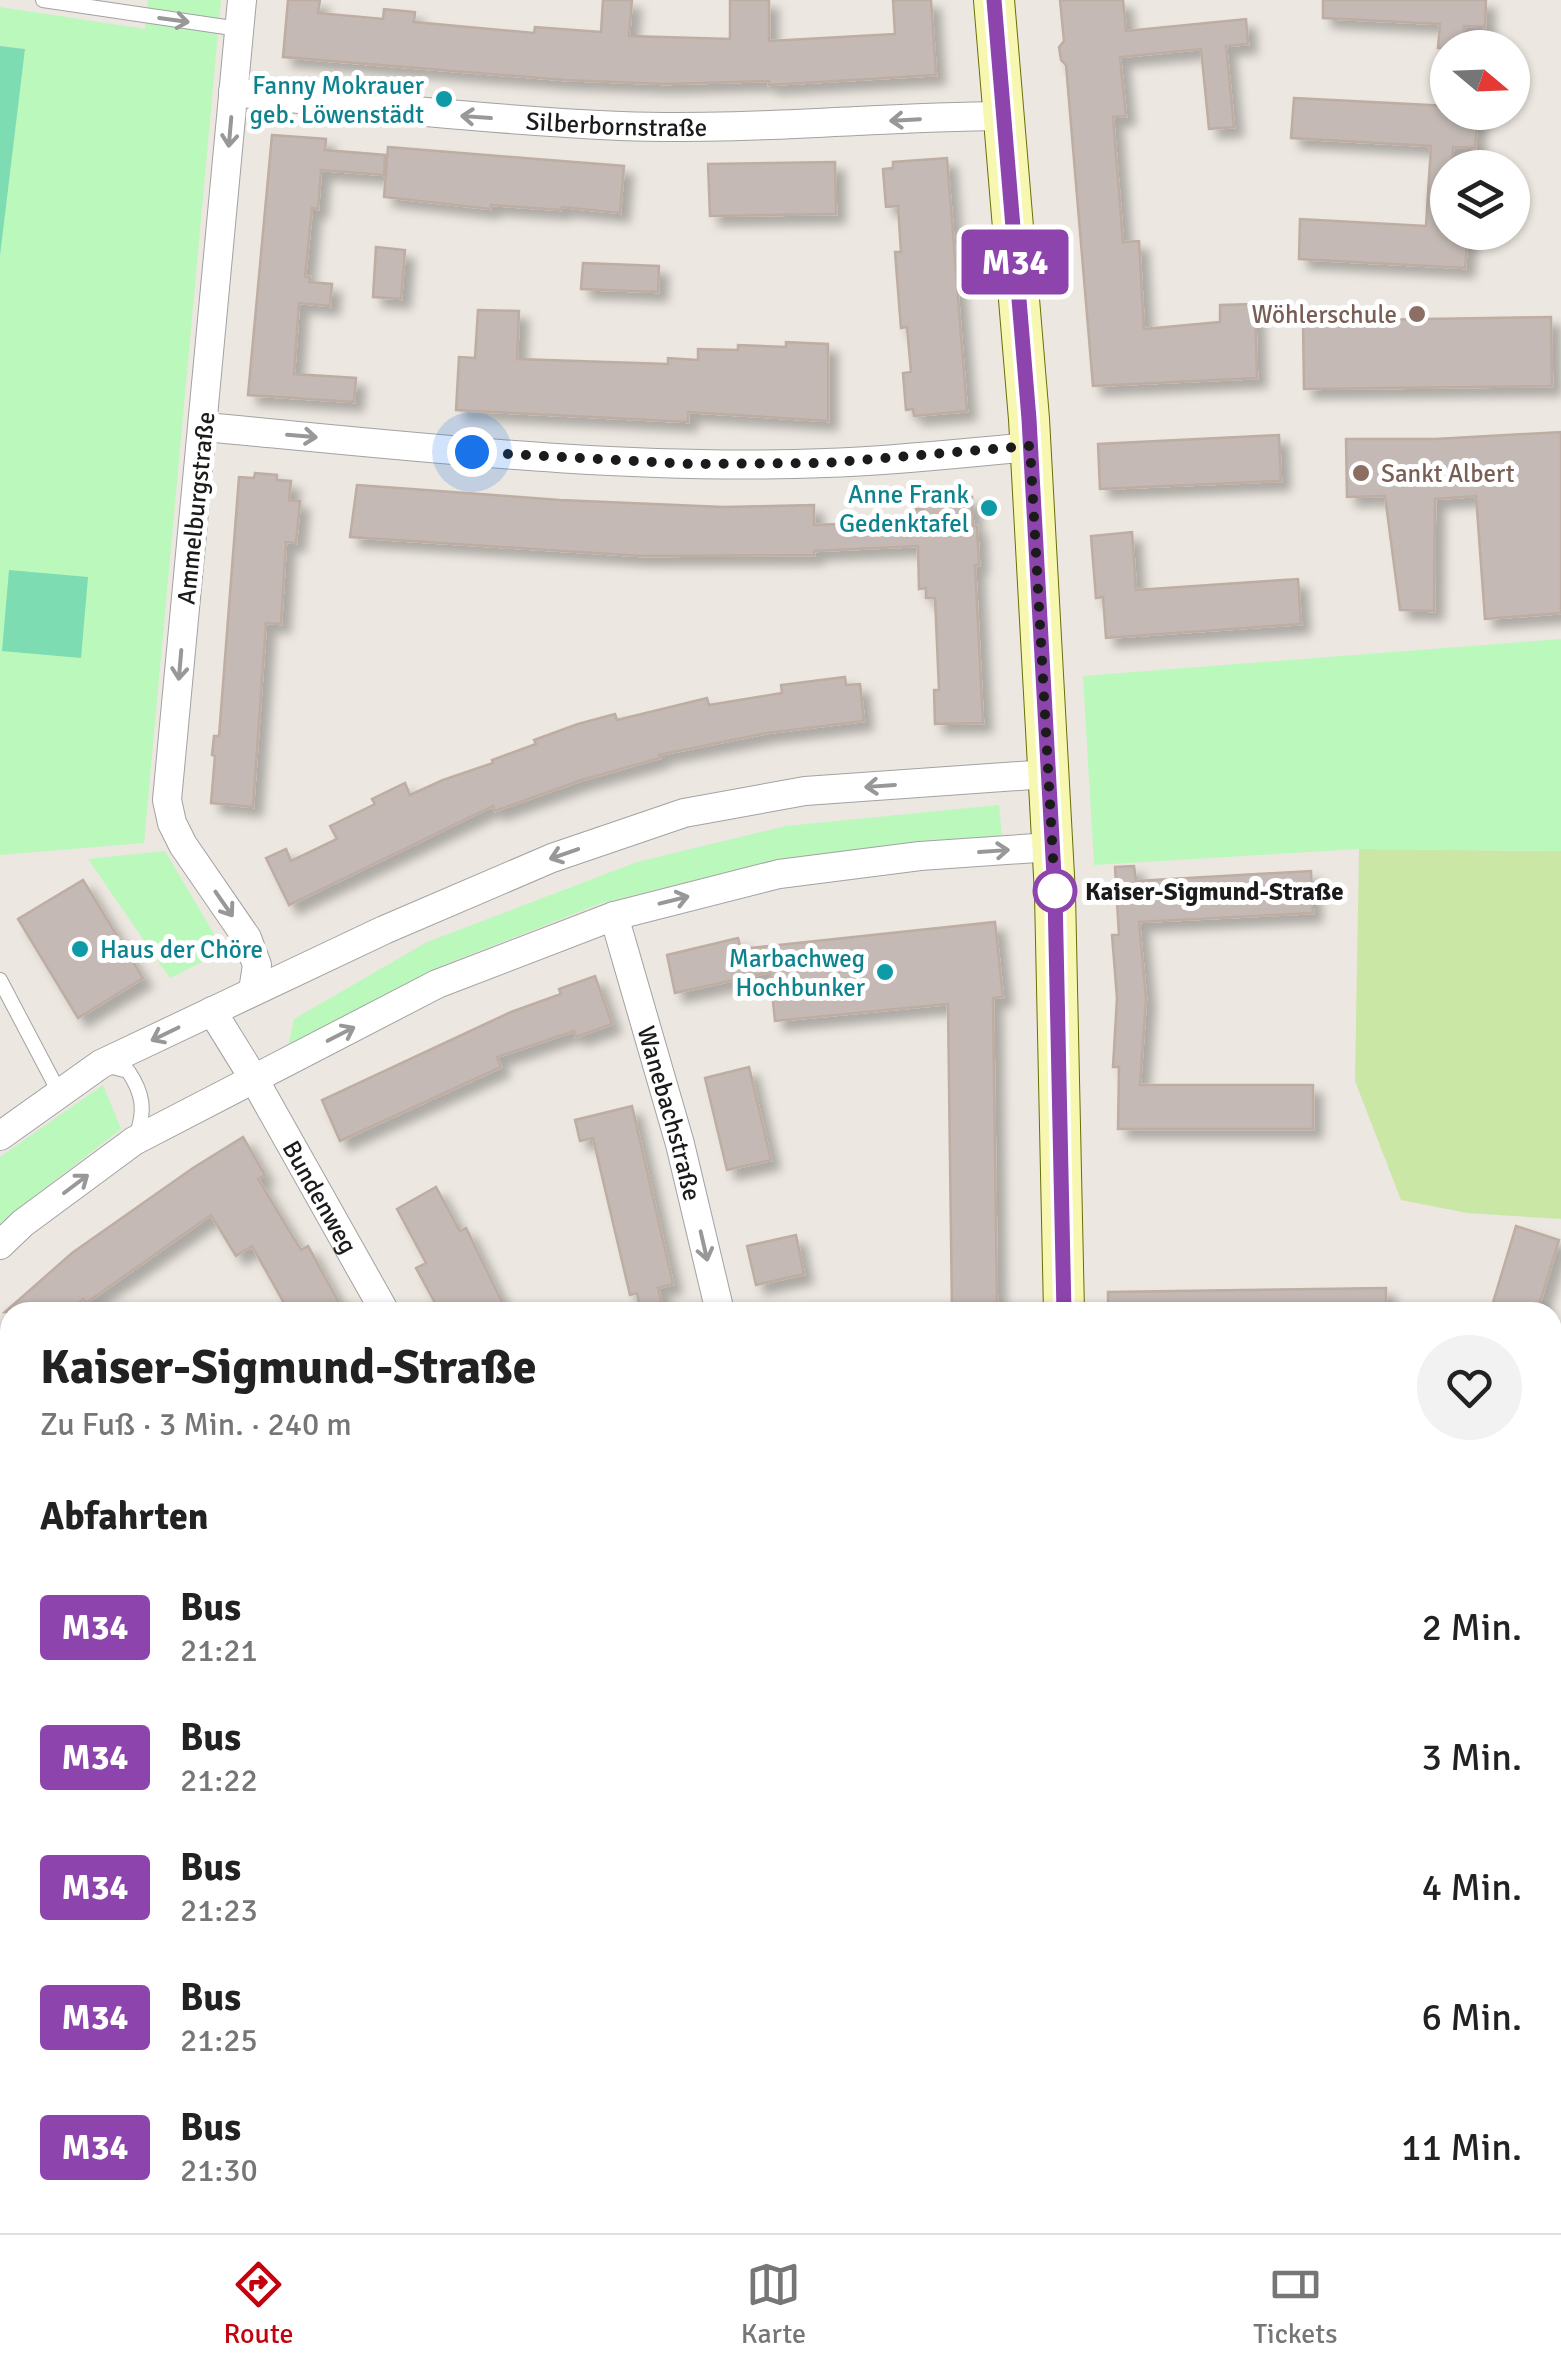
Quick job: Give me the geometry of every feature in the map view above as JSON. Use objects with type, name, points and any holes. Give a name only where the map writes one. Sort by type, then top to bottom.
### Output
[{"type":"main road","points":[[994,0],[1030,446],[1059,990],[1064,1302]]},
{"type":"street","name":"Ammelburgstraße","points":[[242,0],[168,800],[182,846],[248,938],[257,965],[253,991]]},
{"type":"street","name":"Silberbornstraße","points":[[233,92],[457,116],[622,126],[760,127],[1002,116]]},
{"type":"street","points":[[204,427],[472,452],[690,464],[826,463],[1030,446]]},
{"type":"street","points":[[0,1136],[101,1064],[253,991],[552,858],[684,814],[805,791],[1047,774]]},
{"type":"street","points":[[0,1245],[23,1223],[134,1141],[437,984],[614,916],[779,874],[920,856],[1051,847]]},
{"type":"street","name":"Wanebachstraße","points":[[614,916],[680,1144],[718,1302]]},
{"type":"street","points":[[212,1011],[254,1079]]},
{"type":"street","name":"Bundenweg","points":[[254,1079],[379,1302]]},
{"type":"lane","points":[[44,0],[239,29]]},
{"type":"lane","points":[[0,980],[60,1094]]},
{"type":"lane","points":[[101,1064],[128,1071],[138,1087],[144,1114],[134,1141]]},
{"type":"green space","points":[[148,0],[221,0],[144,843],[0,855],[0,256],[25,49],[0,46],[0,7],[145,29]]},
{"type":"green space","points":[[0,46],[25,49],[0,256]]},
{"type":"green space","points":[[9,570],[88,577],[81,658],[2,651]]},
{"type":"green space","points":[[1561,639],[1561,851],[1359,849],[1094,865],[1083,676]]},
{"type":"green space","points":[[999,805],[1002,837],[783,858],[599,904],[436,968],[287,1051],[294,1019],[427,942],[637,862],[786,826]]},
{"type":"green space","points":[[1359,849],[1561,851],[1561,1219],[1467,1213],[1401,1200],[1355,1081]]},
{"type":"green space","points":[[165,851],[224,951],[170,978],[88,859]]},
{"type":"green space","points":[[103,1085],[121,1129],[0,1223],[0,1157]]},
{"type":"building","points":[[288,0],[320,0],[318,13],[383,19],[384,9],[415,12],[414,22],[534,33],[535,27],[601,32],[603,0],[632,0],[629,36],[730,39],[730,0],[769,0],[769,41],[895,34],[893,0],[931,0],[936,75],[769,85],[769,81],[665,84],[564,80],[283,57]]},
{"type":"building","points":[[1060,0],[1123,0],[1126,31],[1246,19],[1248,44],[1226,46],[1234,127],[1209,129],[1201,49],[1120,57],[1126,116],[1113,117],[1123,242],[1139,241],[1144,329],[1220,322],[1220,305],[1255,304],[1257,378],[1093,386],[1066,65],[1059,47],[1064,41]]},
{"type":"building","points":[[1323,0],[1486,0],[1485,27],[1464,26],[1464,30],[1440,30],[1440,24],[1323,18]]},
{"type":"building","points":[[1294,98],[1430,105],[1430,130],[1476,130],[1475,148],[1453,150],[1291,138]]},
{"type":"building","points":[[272,135],[326,139],[325,150],[385,155],[384,175],[321,170],[318,209],[312,208],[305,277],[310,277],[309,282],[332,284],[330,306],[299,303],[294,374],[356,378],[354,402],[248,395]]},
{"type":"building","points":[[388,147],[624,166],[620,213],[562,207],[561,210],[491,205],[490,209],[384,197]]},
{"type":"building","points":[[947,158],[967,411],[914,416],[913,409],[906,410],[903,373],[911,372],[907,327],[901,328],[895,252],[901,252],[898,206],[886,207],[883,169],[893,168],[893,162]]},
{"type":"building","points":[[835,162],[836,214],[710,216],[708,164]]},
{"type":"building","points":[[1430,162],[1430,250],[1466,250],[1465,268],[1299,259],[1300,219],[1426,226]]},
{"type":"building","points":[[376,247],[405,250],[401,299],[373,297]]},
{"type":"building","points":[[583,263],[659,266],[658,292],[581,289]]},
{"type":"building","points":[[478,310],[519,311],[517,359],[668,364],[668,358],[698,360],[698,349],[738,350],[738,345],[786,347],[786,342],[828,344],[828,421],[688,412],[688,422],[456,410],[459,357],[475,358]]},
{"type":"building","points":[[1551,317],[1552,386],[1304,389],[1303,321]]},
{"type":"building","points":[[1561,432],[1561,613],[1485,619],[1476,496],[1435,499],[1434,611],[1400,610],[1385,496],[1347,497],[1346,439]]},
{"type":"building","points":[[1279,435],[1281,481],[1100,489],[1098,444]]},
{"type":"building","points":[[255,473],[291,481],[289,500],[300,501],[296,543],[286,542],[281,624],[266,623],[253,807],[211,803],[215,756],[212,755],[214,736],[219,736],[239,477],[254,478]]},
{"type":"building","points":[[357,485],[560,500],[723,507],[814,505],[814,525],[916,521],[916,509],[923,509],[923,499],[972,497],[979,565],[975,565],[983,723],[935,724],[934,690],[939,690],[935,598],[926,598],[926,588],[919,589],[918,546],[814,551],[814,555],[641,556],[350,537]]},
{"type":"building","points":[[1132,532],[1136,590],[1298,579],[1301,624],[1106,638],[1103,597],[1096,598],[1091,536]]},
{"type":"building","points":[[845,677],[846,685],[860,684],[864,721],[767,733],[659,755],[660,758],[495,811],[493,806],[289,905],[266,858],[286,849],[291,861],[337,839],[330,826],[375,804],[372,799],[405,783],[410,795],[578,724],[615,714],[617,720],[707,698],[709,705],[782,693],[781,685]]},
{"type":"building","points":[[1134,866],[1136,881],[1311,871],[1313,913],[1139,922],[1146,998],[1140,1085],[1313,1085],[1313,1129],[1118,1129],[1119,1067],[1113,1067],[1117,998],[1112,935],[1119,935],[1115,867]]},
{"type":"building","name":"Haus der Chöre","points":[[83,880],[143,978],[78,1018],[18,919]]},
{"type":"building","points":[[995,922],[1003,997],[993,998],[997,1302],[952,1302],[948,1004],[775,1021],[770,972],[675,993],[667,955],[738,938],[741,949]]},
{"type":"building","points":[[595,976],[612,1024],[576,1037],[574,1031],[497,1057],[501,1067],[340,1141],[322,1100],[511,1012],[561,994],[559,989]]},
{"type":"building","points":[[749,1067],[771,1160],[727,1170],[705,1078]]},
{"type":"building","points":[[632,1106],[673,1284],[658,1288],[662,1302],[639,1302],[637,1293],[630,1295],[593,1138],[580,1141],[575,1120]]},
{"type":"building","points":[[243,1137],[265,1175],[258,1179],[301,1250],[308,1246],[339,1302],[283,1302],[252,1246],[236,1256],[211,1215],[87,1302],[16,1302],[72,1253]]},
{"type":"building","points":[[436,1187],[460,1231],[466,1228],[502,1302],[435,1302],[416,1268],[426,1263],[397,1209]]},
{"type":"building","points":[[1516,1226],[1559,1240],[1540,1302],[1493,1302]]},
{"type":"building","points":[[796,1235],[804,1274],[756,1285],[747,1246]]},
{"type":"building","points":[[1386,1288],[1386,1302],[1108,1302],[1108,1292]]},
{"type":"bus line","name":"M34","points":[[994,0],[1029,419],[1055,894],[1064,1302]]},
{"type":"place","name":"Fanny Mokrauer geb. Löwenstädt","points":[[444,99]]},
{"type":"place","name":"Wöhlerschule","points":[[1417,314]]},
{"type":"place","name":"Sankt Albert","points":[[1361,473]]},
{"type":"place","name":"Anne Frank Gedenktafel","points":[[989,508]]},
{"type":"place","name":"Kaiser-Sigmund-Straße","points":[[1055,891]]},
{"type":"place","name":"Haus der Chöre","points":[[80,949]]},
{"type":"place","name":"Marbachweg Hochbunker","points":[[885,972]]},
{"type":"route","points":[[472,452],[690,464],[826,463],[1030,446],[1055,891]]}]
